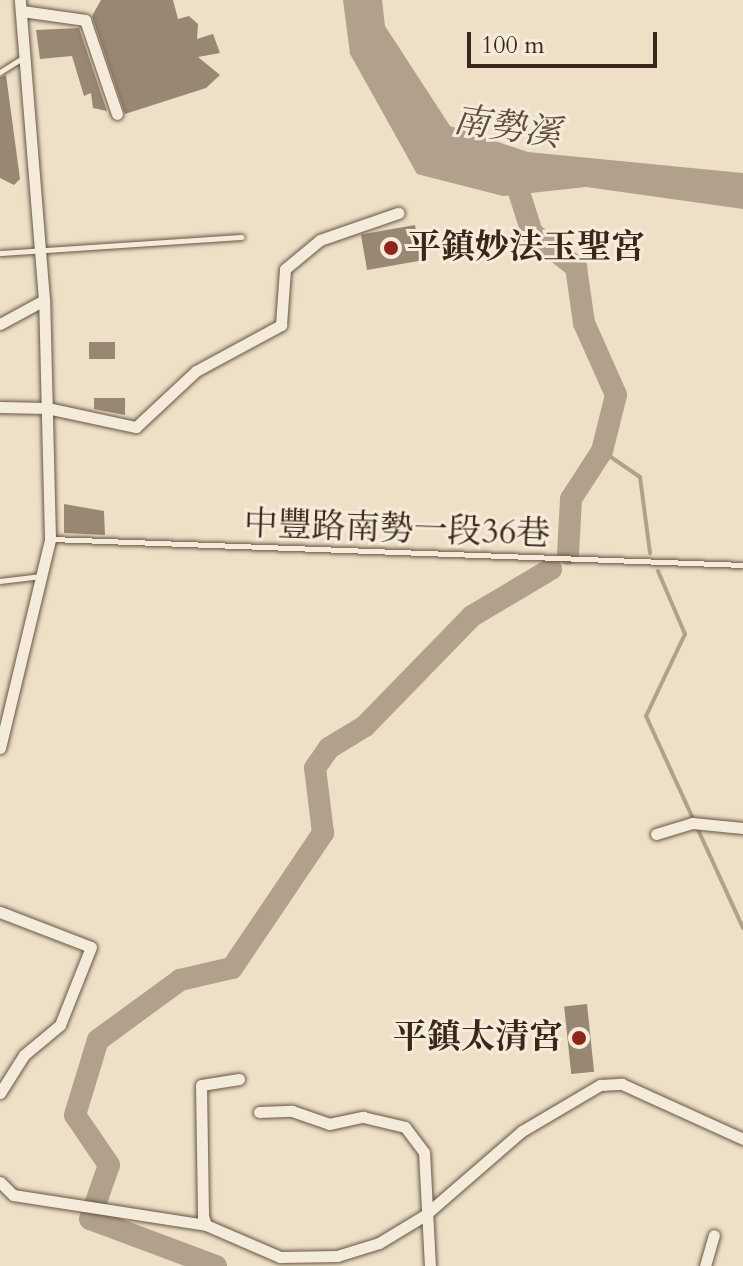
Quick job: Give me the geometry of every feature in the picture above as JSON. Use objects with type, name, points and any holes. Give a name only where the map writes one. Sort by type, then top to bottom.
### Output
[{"type":"street","points":[[0,748],[46,575],[50,539],[44,300],[21,6],[85,20],[117,114]]},
{"type":"street","points":[[0,407],[47,408],[136,427],[196,371],[281,325],[285,269],[320,240],[398,213]]},
{"type":"street","points":[[0,324],[44,300]]},
{"type":"street","points":[[656,834],[679,824],[692,823],[743,828]]},
{"type":"street","points":[[0,912],[91,947],[60,1025],[24,1055],[0,1093]]},
{"type":"street","points":[[206,1225],[201,1085],[239,1079]]},
{"type":"street","points":[[0,1182],[13,1195],[206,1225],[302,1259],[379,1243],[425,1215],[522,1131],[600,1085],[622,1084],[741,1134]]},
{"type":"street","points":[[259,1112],[292,1111],[329,1124],[363,1117],[405,1127],[424,1152],[430,1266]]},
{"type":"street","points":[[705,1266],[714,1235]]},
{"type":"lane","points":[[0,72],[25,57]]},
{"type":"lane","points":[[0,253],[241,237]]},
{"type":"lane","name":"中豐路南勢一段36巷","points":[[50,539],[743,565]]},
{"type":"lane","points":[[0,581],[46,575]]},
{"type":"shaded area","points":[[343,0],[382,0],[385,26],[450,126],[528,152],[743,173],[743,209],[586,187],[503,196],[417,174],[350,54]]},
{"type":"building","points":[[101,0],[173,0],[178,19],[189,16],[198,24],[197,39],[213,34],[220,53],[198,57],[220,75],[206,88],[125,114],[92,16]]},
{"type":"building","points":[[79,28],[107,111],[93,108],[91,93],[84,96],[72,56],[40,59],[36,30]]},
{"type":"building","points":[[6,75],[20,179],[14,185],[0,178],[0,77]]},
{"type":"building","name":"平鎮妙法玉聖宮","points":[[415,225],[421,260],[367,270],[361,235]]},
{"type":"building","points":[[89,342],[115,342],[115,359],[89,359]]},
{"type":"building","points":[[94,398],[125,398],[125,415],[94,409]]},
{"type":"building","points":[[64,504],[104,511],[105,535],[64,533]]},
{"type":"building","name":"平鎮太清宮","points":[[587,1004],[594,1072],[571,1074],[564,1006]]},
{"type":"waterway","name":"南勢溪","points":[[511,167],[532,233],[576,267],[584,323],[616,395],[602,451],[571,499],[568,554]]},
{"type":"waterway","points":[[602,451],[640,477],[650,553]]},
{"type":"waterway","points":[[216,1266],[90,1219],[109,1165],[75,1115],[98,1040],[180,980],[232,968],[323,833],[315,768],[329,748],[365,726],[472,616],[551,569]]},
{"type":"waterway","points":[[658,571],[685,634],[646,716],[743,928]]},
{"type":"place","name":"平鎮妙法玉聖宮","points":[[391,248]]},
{"type":"place","name":"平鎮太清宮","points":[[579,1038]]}]
